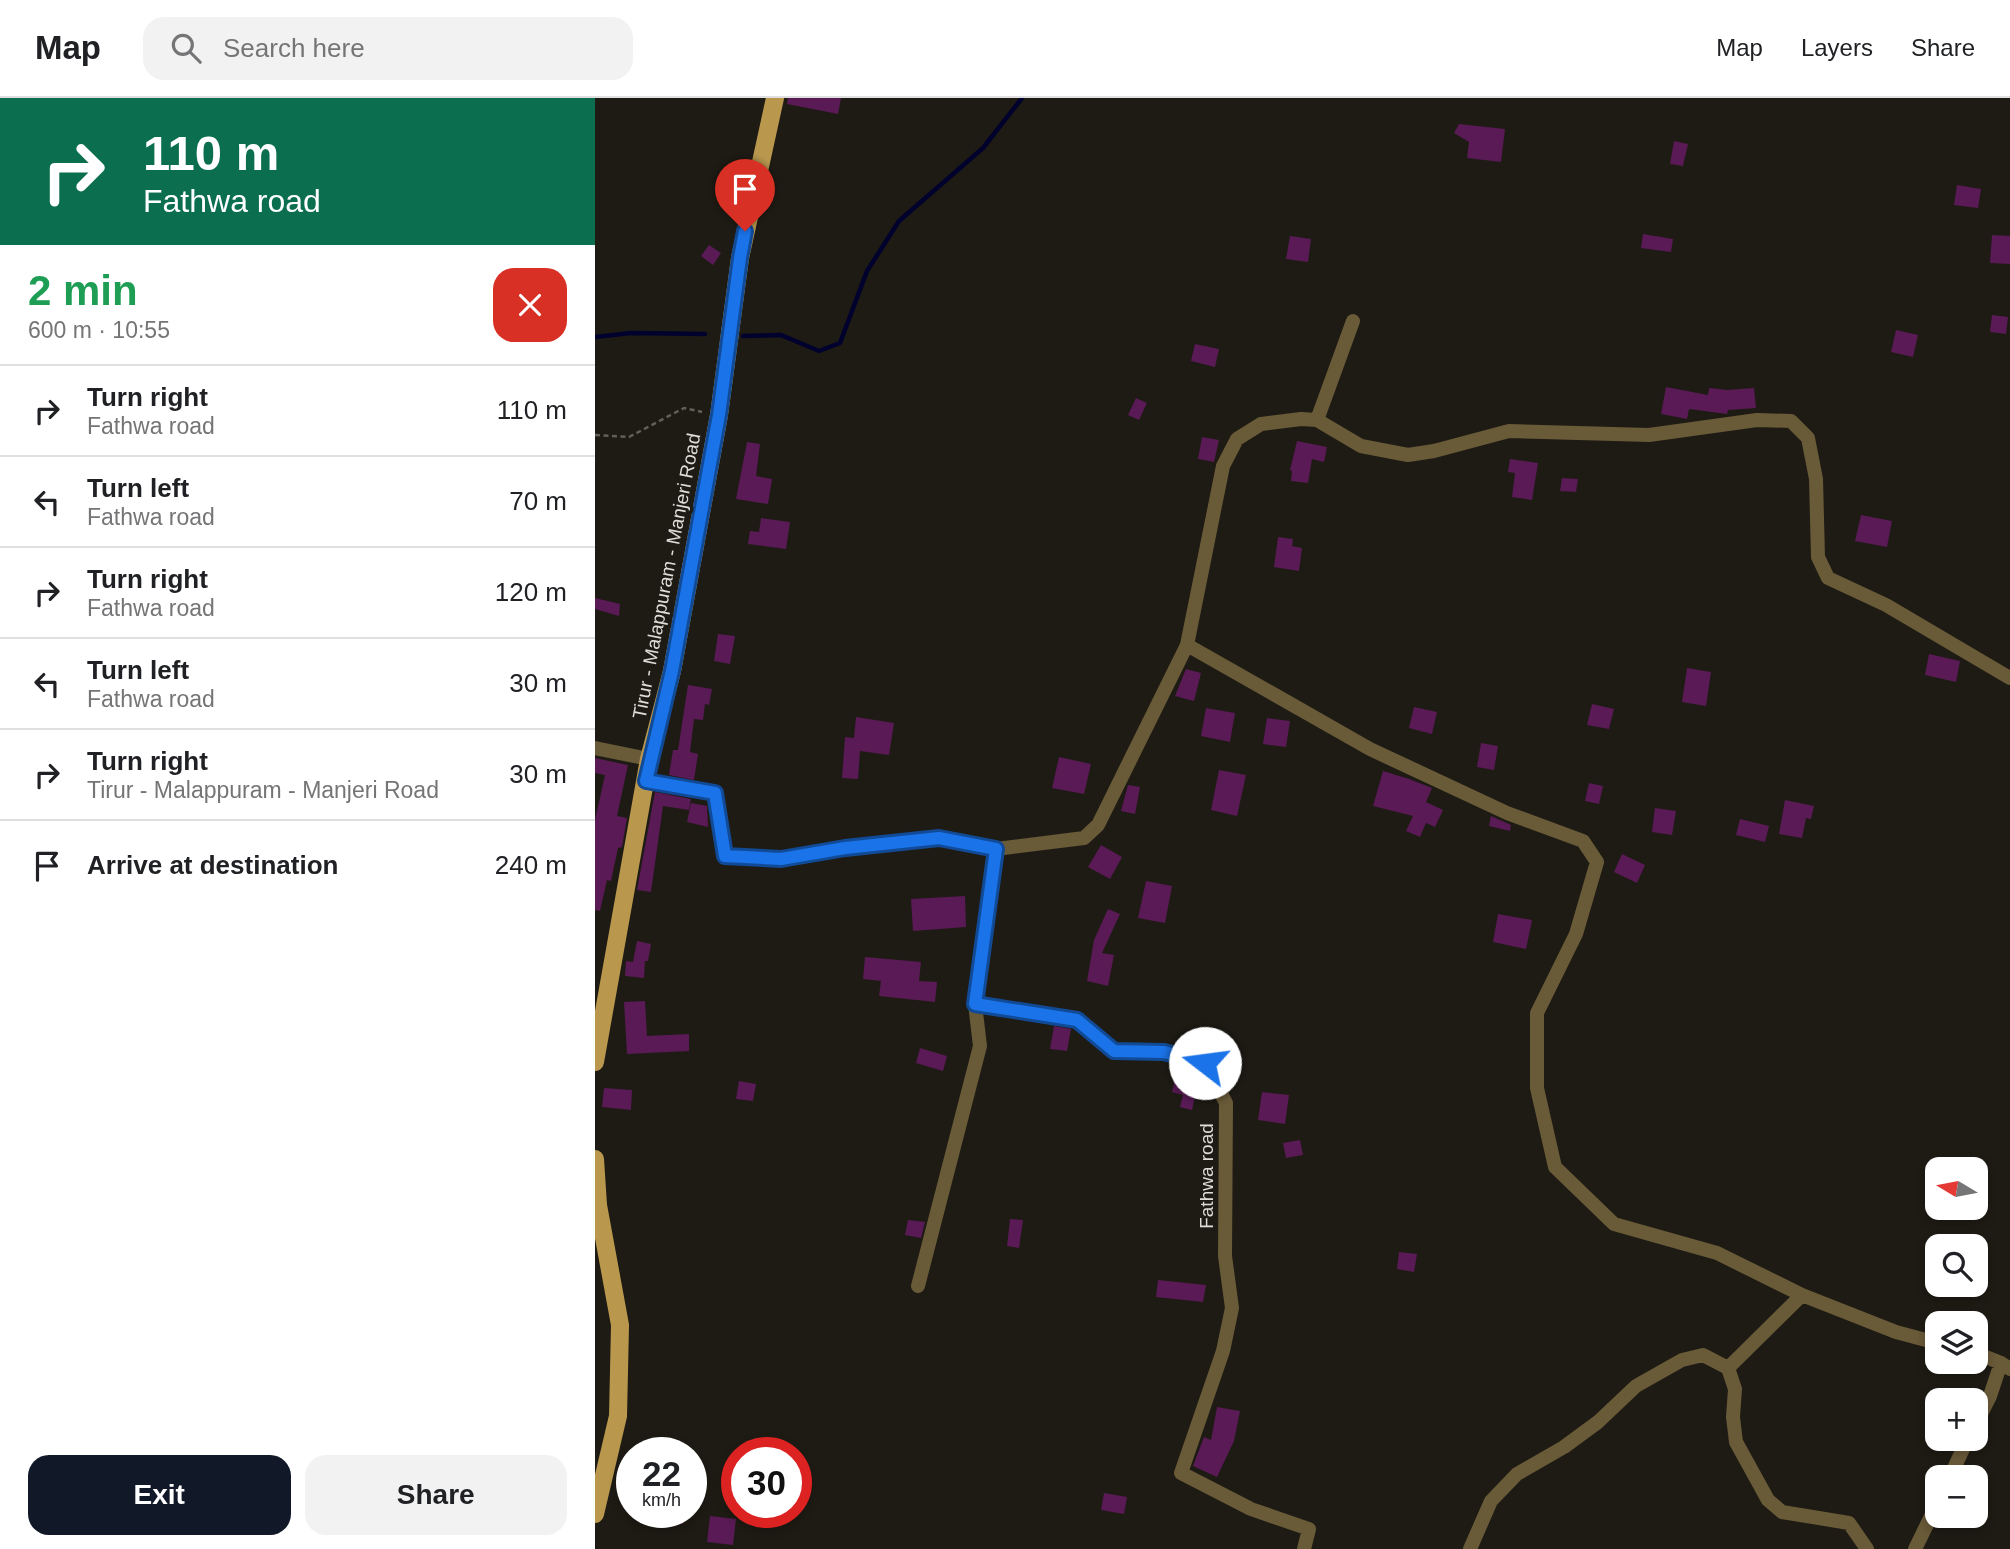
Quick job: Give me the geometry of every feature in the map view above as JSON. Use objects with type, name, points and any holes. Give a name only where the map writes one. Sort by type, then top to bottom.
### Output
[{"type":"main road","name":"Tirur - Malappuram - Manjeri Road","points":[[595,1062],[649,759],[672,671],[719,415],[740,258],[775,98]]},
{"type":"main road","points":[[595,1159],[598,1205],[621,1325],[618,1416],[595,1514]]},
{"type":"street","points":[[1317,420],[1353,321]]},
{"type":"street","points":[[646,781],[715,793],[725,856],[781,859],[845,848],[939,838],[996,849],[1084,838],[1098,825],[1187,645],[1223,466],[1237,439],[1261,424],[1301,419],[1317,420],[1361,446],[1408,455],[1434,451],[1509,431],[1649,435],[1757,421],[1791,421],[1808,438],[1816,479],[1818,557],[1828,578],[1886,605],[2010,678]]},
{"type":"street","points":[[1187,645],[1370,749],[1507,813],[1583,841],[1597,862],[1576,934],[1537,1013],[1537,1088],[1555,1167],[1613,1224],[1717,1253],[1802,1295],[1896,1332],[1925,1340]]},
{"type":"street","points":[[595,748],[649,759]]},
{"type":"street","points":[[918,1286],[980,1046],[975,1004],[996,849]]},
{"type":"street","name":"Fathwa road","points":[[975,1004],[1077,1020],[1114,1051],[1164,1052],[1205,1063],[1226,1103],[1225,1256],[1232,1308],[1223,1351],[1181,1473],[1251,1509],[1309,1529],[1304,1549]]},
{"type":"street","points":[[1728,1368],[1802,1295]]},
{"type":"street","points":[[1470,1549],[1491,1501],[1517,1474],[1564,1447],[1598,1422],[1636,1386],[1682,1360],[1703,1354],[1728,1368],[1735,1389],[1733,1417],[1737,1441],[1768,1500],[1781,1512],[1849,1523],[1867,1549]]},
{"type":"street","points":[[1988,1358],[2005,1366],[1988,1400]]},
{"type":"street","points":[[1915,1549],[1925,1528]]},
{"type":"path","points":[[595,435],[629,437],[684,408],[719,415]]},
{"type":"building","points":[[788,98],[841,98],[838,114],[787,104]]},
{"type":"building","points":[[1459,124],[1505,129],[1501,162],[1467,158],[1469,142],[1454,133]]},
{"type":"building","points":[[1674,141],[1688,144],[1683,166],[1670,164]]},
{"type":"building","points":[[1957,185],[1981,189],[1978,208],[1954,205]]},
{"type":"building","points":[[1643,234],[1673,239],[1671,252],[1641,248]]},
{"type":"building","points":[[1992,235],[2010,236],[2010,264],[1990,263]]},
{"type":"building","points":[[1290,236],[1311,239],[1308,262],[1286,259]]},
{"type":"building","points":[[709,245],[721,253],[713,265],[701,256]]},
{"type":"building","points":[[1992,315],[2008,317],[2006,334],[1990,332]]},
{"type":"building","points":[[1896,330],[1918,335],[1913,357],[1891,352]]},
{"type":"building","points":[[1195,344],[1219,349],[1215,367],[1191,361]]},
{"type":"building","points":[[1666,387],[1708,395],[1709,388],[1754,388],[1756,408],[1728,410],[1727,414],[1689,409],[1687,419],[1661,414]]},
{"type":"building","points":[[1136,398],[1147,403],[1139,420],[1128,415]]},
{"type":"building","points":[[1202,437],[1219,440],[1214,462],[1198,459]]},
{"type":"building","points":[[1297,441],[1327,447],[1324,462],[1312,459],[1308,483],[1291,481],[1290,470]]},
{"type":"building","points":[[747,442],[760,444],[756,476],[772,479],[768,504],[736,499]]},
{"type":"building","points":[[1510,459],[1538,463],[1532,500],[1512,497],[1515,473],[1508,472]]},
{"type":"building","points":[[1562,478],[1578,479],[1576,492],[1560,491]]},
{"type":"building","points":[[1861,515],[1892,521],[1887,547],[1855,541]]},
{"type":"building","points":[[761,518],[790,522],[786,549],[748,544],[750,531],[759,532]]},
{"type":"building","points":[[1278,537],[1293,539],[1292,546],[1302,548],[1299,571],[1274,567]]},
{"type":"building","points":[[595,598],[620,604],[619,616],[595,609]]},
{"type":"building","points":[[718,634],[735,636],[730,664],[714,661]]},
{"type":"building","points":[[1929,654],[1960,661],[1956,682],[1925,675]]},
{"type":"building","points":[[1687,668],[1711,672],[1706,706],[1682,702]]},
{"type":"building","points":[[1186,669],[1201,673],[1194,701],[1175,696]]},
{"type":"building","points":[[688,685],[712,689],[709,705],[705,704],[703,720],[694,719],[690,752],[698,754],[694,780],[669,775],[673,750],[678,750]]},
{"type":"building","points":[[1592,704],[1614,709],[1609,729],[1587,725]]},
{"type":"building","points":[[1414,707],[1437,712],[1432,734],[1409,728]]},
{"type":"building","points":[[1206,708],[1235,713],[1230,742],[1201,736]]},
{"type":"building","points":[[856,717],[894,723],[889,755],[860,751],[858,779],[842,778],[845,737],[854,738]]},
{"type":"building","points":[[1267,718],[1290,721],[1286,747],[1263,744]]},
{"type":"building","points":[[1481,743],[1498,746],[1494,770],[1477,767]]},
{"type":"building","points":[[1059,757],[1091,764],[1084,794],[1052,788]]},
{"type":"building","points":[[595,758],[628,765],[617,816],[627,818],[622,847],[618,848],[611,881],[607,880],[600,911],[595,910],[595,820],[605,775],[595,773]]},
{"type":"building","points":[[1219,770],[1246,775],[1237,816],[1211,810]]},
{"type":"building","points":[[1383,771],[1432,788],[1426,802],[1443,810],[1435,827],[1426,823],[1420,837],[1406,831],[1413,816],[1373,806]]},
{"type":"building","points":[[1589,783],[1603,786],[1599,804],[1585,801]]},
{"type":"building","points":[[1128,785],[1140,787],[1135,814],[1121,811]]},
{"type":"building","points":[[655,792],[691,799],[689,810],[663,806],[651,892],[637,890]]},
{"type":"building","points":[[1785,800],[1814,806],[1811,819],[1806,818],[1802,838],[1779,834]]},
{"type":"building","points":[[691,803],[707,806],[708,827],[687,822]]},
{"type":"building","points":[[1655,808],[1676,811],[1672,835],[1652,832]]},
{"type":"building","points":[[1491,816],[1511,825],[1510,831],[1489,826]]},
{"type":"building","points":[[1740,819],[1769,826],[1765,842],[1736,835]]},
{"type":"building","points":[[1101,845],[1122,857],[1110,879],[1088,867]]},
{"type":"building","points":[[1622,854],[1645,865],[1637,883],[1614,872]]},
{"type":"building","points":[[1146,881],[1172,886],[1165,923],[1138,918]]},
{"type":"building","points":[[965,896],[966,927],[913,931],[911,899]]},
{"type":"building","points":[[1108,909],[1120,914],[1102,953],[1114,955],[1108,986],[1087,981],[1094,940]]},
{"type":"building","points":[[1498,914],[1532,920],[1526,949],[1493,942]]},
{"type":"building","points":[[637,941],[651,944],[648,961],[645,961],[644,978],[625,976],[626,961],[633,962]]},
{"type":"building","points":[[865,957],[921,962],[919,981],[937,982],[935,1002],[879,996],[881,981],[863,979]]},
{"type":"building","points":[[645,1001],[647,1036],[689,1034],[689,1051],[627,1054],[624,1002]]},
{"type":"building","points":[[1054,1026],[1071,1029],[1067,1051],[1050,1049]]},
{"type":"building","points":[[920,1048],[947,1056],[943,1071],[916,1063]]},
{"type":"building","points":[[1178,1066],[1198,1071],[1200,1075],[1192,1110],[1180,1107],[1183,1095],[1172,1092]]},
{"type":"building","points":[[739,1081],[756,1084],[753,1101],[736,1099]]},
{"type":"building","points":[[604,1088],[632,1090],[631,1110],[602,1107]]},
{"type":"building","points":[[1262,1092],[1289,1095],[1285,1124],[1258,1120]]},
{"type":"building","points":[[1300,1140],[1303,1155],[1286,1158],[1283,1143]]},
{"type":"building","points":[[1010,1219],[1023,1220],[1019,1248],[1007,1246]]},
{"type":"building","points":[[908,1220],[925,1222],[921,1238],[905,1235]]},
{"type":"building","points":[[1399,1252],[1417,1254],[1414,1272],[1397,1269]]},
{"type":"building","points":[[1158,1280],[1206,1285],[1203,1302],[1156,1297]]},
{"type":"building","points":[[1217,1407],[1240,1411],[1234,1441],[1217,1477],[1193,1466],[1204,1437],[1211,1440]]},
{"type":"building","points":[[1104,1493],[1127,1497],[1124,1514],[1101,1510]]},
{"type":"building","points":[[710,1516],[721,1517],[721,1528],[735,1528],[733,1545],[707,1542]]},
{"type":"waterway","points":[[743,336],[781,335],[819,351],[840,343],[867,271],[899,221],[983,148],[1022,98]]},
{"type":"waterway","points":[[595,337],[631,333],[705,334]]},
{"type":"route","points":[[745,231],[719,415],[672,671],[649,759],[646,781],[715,793],[725,856],[781,859],[845,848],[939,838],[996,849],[975,1004],[1077,1020],[1114,1051],[1164,1052],[1205,1063]]}]
